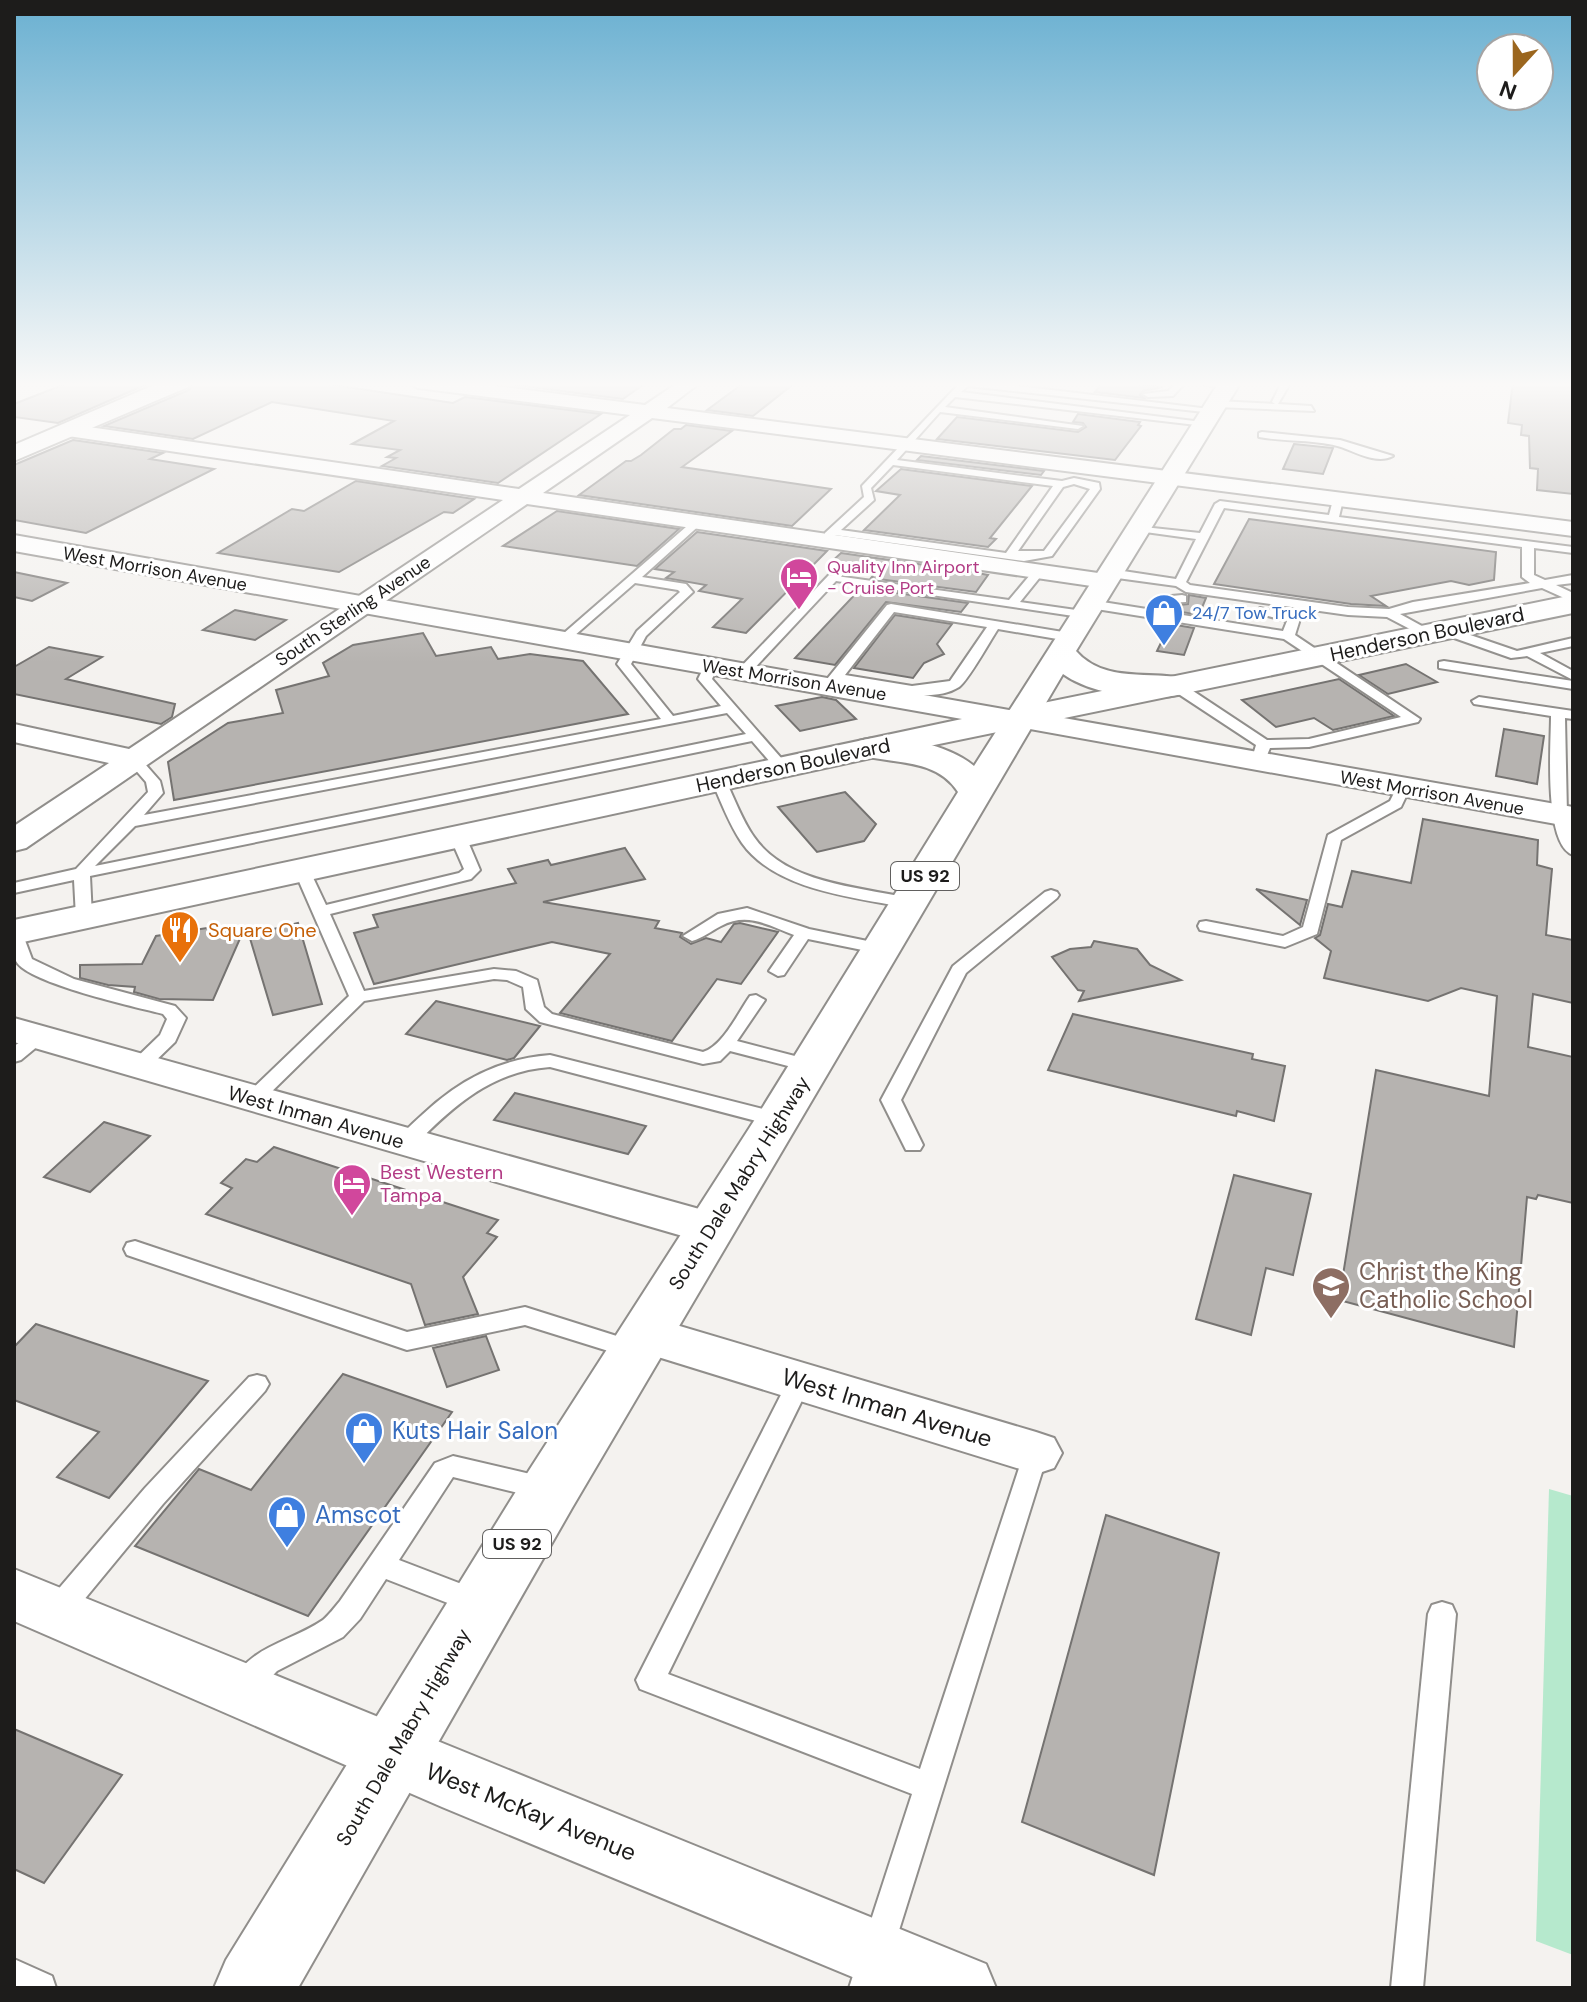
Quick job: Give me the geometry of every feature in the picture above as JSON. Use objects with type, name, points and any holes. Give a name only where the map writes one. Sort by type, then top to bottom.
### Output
[{"type":"main road","name":"South Dale Mabry Highway","points":[[254,1988],[550,1490],[779,1120],[1018,719],[1171,475]]},
{"type":"main road","name":"West Morrison Avenue","points":[[14,543],[743,672],[832,682],[1018,719]]},
{"type":"main road","name":"Henderson Boulevard","points":[[14,934],[871,748],[1573,604]]},
{"type":"main road","points":[[1086,610],[1068,665],[1096,679],[1176,686]]},
{"type":"main road","points":[[871,748],[936,759],[970,779],[976,792]]},
{"type":"street","points":[[381,475],[1027,566],[1086,610]]},
{"type":"street","name":"South Sterling Avenue","points":[[14,841],[554,475]]},
{"type":"street","points":[[1116,475],[1169,478],[1335,509],[1573,529]]},
{"type":"street","name":"West Morrison Avenue","points":[[1018,719],[1261,753],[1403,788],[1566,816]]},
{"type":"street","points":[[14,733],[133,759]]},
{"type":"street","name":"West Inman Avenue","points":[[22,1041],[139,1066],[710,1228]]},
{"type":"street","name":"West Inman Avenue","points":[[641,1343],[799,1382],[1036,1453]]},
{"type":"street","name":"West McKay Avenue","points":[[36,1603],[394,1756],[871,1971],[962,1988]]},
{"type":"lane","points":[[829,536],[870,498],[866,488],[878,475]]},
{"type":"lane","points":[[1017,475],[1062,484]]},
{"type":"lane","points":[[1027,566],[1012,553],[1012,549],[1062,484],[1083,475]]},
{"type":"lane","points":[[1012,604],[1027,566],[1048,554],[1095,489],[1088,475]]},
{"type":"lane","points":[[832,682],[891,608],[994,626],[1086,610],[1180,583],[1220,504],[1335,509],[1573,550]]},
{"type":"lane","points":[[562,640],[698,522]]},
{"type":"lane","points":[[1138,528],[1203,537]]},
{"type":"lane","points":[[1528,544],[1528,577],[1573,598]]},
{"type":"lane","points":[[743,672],[833,577],[1012,604],[1156,615],[1288,636],[1413,719],[1261,753],[1208,707],[1176,686]]},
{"type":"lane","points":[[632,579],[682,587],[687,592],[627,652],[624,664],[670,721]]},
{"type":"lane","points":[[1180,583],[1186,588],[1348,611],[1390,613],[1413,606],[1573,579]]},
{"type":"lane","points":[[1156,615],[1165,600],[1182,599]]},
{"type":"lane","points":[[1217,604],[1285,614],[1294,619],[1288,636]]},
{"type":"lane","points":[[1390,613],[1436,632],[1516,655],[1573,642]]},
{"type":"lane","points":[[832,682],[919,691],[946,689],[955,684],[994,626]]},
{"type":"lane","points":[[1528,652],[1573,676]]},
{"type":"lane","points":[[1444,665],[1573,685]]},
{"type":"lane","points":[[711,666],[705,679],[782,767]]},
{"type":"lane","points":[[1479,701],[1566,714],[1566,816],[1573,850]]},
{"type":"lane","points":[[131,822],[732,708]]},
{"type":"lane","points":[[14,888],[757,736]]},
{"type":"lane","points":[[84,917],[82,873],[156,793],[153,781],[133,759]]},
{"type":"lane","points":[[719,781],[750,845],[785,871],[819,884],[908,903]]},
{"type":"lane","points":[[1206,926],[1285,942],[1311,930],[1334,838],[1396,804],[1403,788]]},
{"type":"lane","points":[[320,911],[465,876],[472,870],[458,837]]},
{"type":"lane","points":[[302,870],[358,997]]},
{"type":"lane","points":[[913,1145],[891,1100],[959,970],[1051,895]]},
{"type":"lane","points":[[692,936],[719,918],[737,912],[757,915],[804,933],[882,949]]},
{"type":"lane","points":[[778,971],[804,933]]},
{"type":"lane","points":[[14,934],[25,962],[68,983],[169,1010],[177,1018],[168,1038],[139,1066]]},
{"type":"lane","points":[[253,1099],[358,997],[494,974],[510,975],[531,984],[535,1009],[546,1018],[703,1058],[713,1057],[726,1044],[756,1000]]},
{"type":"lane","points":[[726,1044],[811,1066]]},
{"type":"lane","points":[[406,1142],[462,1089],[495,1074],[538,1061],[550,1061],[779,1120]]},
{"type":"lane","points":[[135,1249],[407,1341],[525,1316],[641,1343]]},
{"type":"lane","points":[[799,1382],[650,1680],[928,1786]]},
{"type":"lane","points":[[36,1603],[154,1496],[257,1384]]},
{"type":"lane","points":[[871,1971],[1036,1453]]},
{"type":"lane","points":[[239,1691],[267,1662],[333,1628],[350,1610],[444,1470],[453,1466],[550,1490]]},
{"type":"lane","points":[[381,1565],[481,1604]]},
{"type":"lane","points":[[1407,1988],[1442,1614]]},
{"type":"lane","points":[[14,1975],[40,1988]]},
{"type":"green space","points":[[1549,1489],[1573,1496],[1573,1955],[1536,1941]]},
{"type":"building","points":[[14,475],[201,475],[86,533],[14,520]]},
{"type":"building","points":[[446,475],[509,475],[498,483]]},
{"type":"building","points":[[606,475],[739,475],[831,489],[792,526],[579,495]]},
{"type":"building","points":[[894,475],[951,475],[1032,486],[990,538],[996,539],[988,547],[864,530],[900,495],[876,491]]},
{"type":"building","points":[[1538,475],[1573,475],[1573,494],[1537,490]]},
{"type":"building","points":[[356,481],[474,499],[453,513],[444,512],[339,572],[218,553],[292,509],[304,511]]},
{"type":"building","points":[[557,511],[679,529],[637,566],[503,546]]},
{"type":"building","points":[[1249,519],[1496,552],[1494,580],[1469,585],[1451,581],[1371,596],[1386,606],[1351,604],[1214,584]]},
{"type":"building","points":[[697,532],[827,551],[746,633],[713,627],[742,599],[699,591],[706,585],[666,578],[674,572],[655,569]]},
{"type":"building","points":[[841,553],[988,575],[976,592],[871,578],[877,571],[829,564]]},
{"type":"building","points":[[14,572],[67,583],[32,601],[14,597]]},
{"type":"building","points":[[861,588],[968,603],[961,612],[886,602],[835,665],[795,658]]},
{"type":"building","points":[[1189,595],[1206,598],[1199,615],[1176,611],[1179,605],[1188,604]]},
{"type":"building","points":[[235,610],[286,620],[255,640],[203,630]]},
{"type":"building","points":[[895,615],[952,624],[937,644],[944,654],[924,663],[913,678],[854,668]]},
{"type":"building","points":[[1170,624],[1194,628],[1184,655],[1157,651]]},
{"type":"building","points":[[423,633],[436,656],[491,647],[498,659],[530,654],[583,661],[628,714],[174,800],[168,762],[228,723],[283,713],[276,690],[329,676],[323,663],[353,645]]},
{"type":"building","points":[[49,647],[102,657],[66,679],[175,704],[172,717],[161,724],[14,694],[14,667]]},
{"type":"building","points":[[1406,664],[1437,682],[1388,694],[1359,675]]},
{"type":"building","points":[[1339,679],[1394,716],[1333,730],[1314,718],[1276,727],[1242,700]]},
{"type":"building","points":[[822,697],[836,700],[856,719],[800,731],[776,706]]},
{"type":"building","points":[[1504,729],[1544,736],[1537,784],[1496,776]]},
{"type":"building","points":[[845,792],[876,824],[864,841],[817,852],[778,807]]},
{"type":"building","points":[[1423,819],[1538,840],[1537,865],[1552,869],[1546,935],[1573,940],[1573,1003],[1533,994],[1528,1047],[1573,1057],[1573,1203],[1538,1195],[1536,1199],[1527,1197],[1514,1347],[1339,1300],[1376,1070],[1489,1096],[1497,996],[1461,988],[1428,1001],[1324,978],[1331,951],[1315,938],[1320,935],[1328,904],[1342,907],[1352,871],[1411,883]]},
{"type":"building","points":[[625,848],[645,879],[543,902],[659,921],[655,928],[682,933],[680,937],[691,944],[706,938],[721,942],[734,924],[740,923],[778,932],[741,984],[717,979],[672,1041],[560,1013],[610,954],[552,942],[374,984],[354,933],[378,927],[373,915],[516,883],[508,869],[548,860],[551,865]]},
{"type":"building","points":[[1256,889],[1307,900],[1300,925]]},
{"type":"building","points":[[298,923],[322,1004],[273,1015],[249,935]]},
{"type":"building","name":"Square One","points":[[207,928],[242,934],[213,1000],[159,999],[134,992],[135,987],[80,978],[80,965],[142,964],[156,936]]},
{"type":"building","points":[[1094,941],[1137,949],[1150,965],[1181,980],[1079,1001],[1084,991],[1078,990],[1052,957],[1070,949],[1091,947]]},
{"type":"building","points":[[436,1001],[540,1026],[514,1058],[507,1060],[406,1034]]},
{"type":"building","points":[[1073,1014],[1253,1054],[1252,1059],[1285,1066],[1274,1121],[1237,1111],[1236,1116],[1048,1070]]},
{"type":"building","points":[[515,1093],[646,1126],[628,1154],[494,1120]]},
{"type":"building","points":[[104,1122],[150,1136],[90,1192],[44,1177]]},
{"type":"building","name":"Best Western Tampa","points":[[274,1147],[498,1220],[487,1233],[497,1237],[463,1277],[478,1314],[425,1325],[411,1284],[206,1214],[232,1188],[221,1183],[246,1159],[257,1162]]},
{"type":"building","points":[[1234,1175],[1311,1194],[1293,1275],[1266,1268],[1251,1335],[1196,1319]]},
{"type":"building","points":[[36,1324],[208,1381],[109,1498],[57,1477],[99,1432],[14,1400],[14,1347]]},
{"type":"building","points":[[486,1336],[499,1370],[447,1387],[433,1348]]},
{"type":"building","points":[[343,1374],[452,1412],[308,1616],[135,1546],[199,1469],[251,1490]]},
{"type":"building","points":[[1106,1515],[1219,1553],[1154,1875],[1022,1822]]},
{"type":"building","points":[[14,1729],[122,1775],[44,1883],[14,1869]]},
{"type":"place","name":"Quality Inn Airport - Cruise Port","points":[[799,611]]},
{"type":"place","name":"24/7 Tow Truck","points":[[1164,647]]},
{"type":"place","name":"Square One","points":[[180,964]]},
{"type":"place","name":"Best Western Tampa","points":[[352,1217]]},
{"type":"place","name":"Christ the King Catholic School","points":[[1331,1320]]},
{"type":"place","name":"Kuts Hair Salon","points":[[364,1465]]},
{"type":"place","name":"Amscot","points":[[287,1549]]}]
